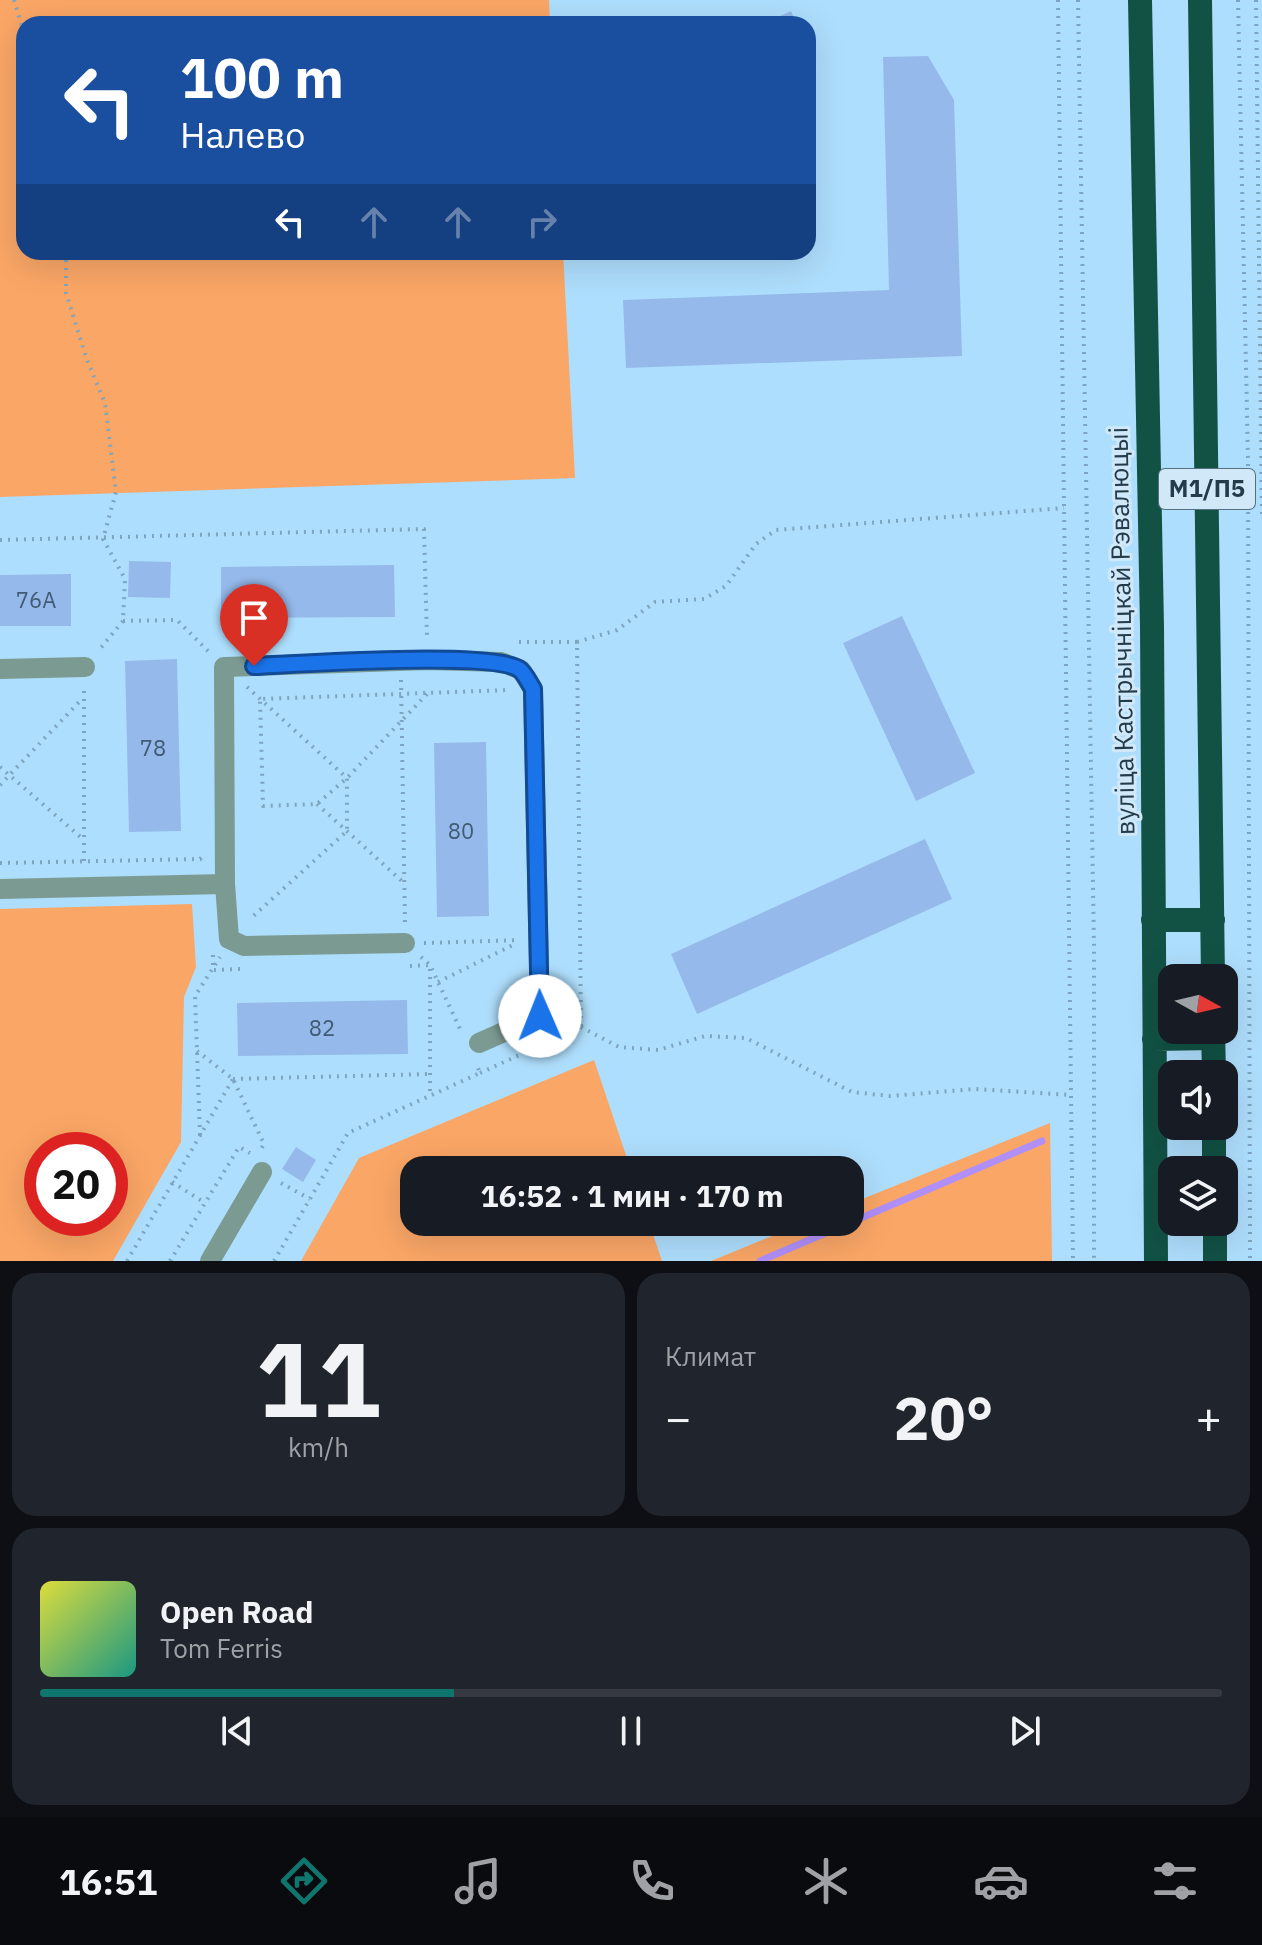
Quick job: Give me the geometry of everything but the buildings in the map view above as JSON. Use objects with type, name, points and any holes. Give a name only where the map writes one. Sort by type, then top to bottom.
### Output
[{"type":"highway","name":"вуліца Кастрычніцкай Рэвалюцыі","points":[[1140,0],[1152,611],[1156,1261]]},
{"type":"highway","name":"М1/П5","points":[[1200,0],[1213,964]]},
{"type":"highway","points":[[1153,920],[1213,920]]},
{"type":"highway","points":[[1154,1039],[1158,1039]]},
{"type":"highway","points":[[1215,1236],[1215,1261]]},
{"type":"lane","points":[[405,943],[244,946],[229,939],[216,666],[427,660],[501,662],[521,670],[533,689],[540,1016],[472,1046]]},
{"type":"lane","points":[[0,669],[85,667]]},
{"type":"lane","points":[[0,889],[225,884]]},
{"type":"lane","points":[[210,1261],[262,1172]]},
{"type":"path","points":[[1058,0],[1073,1261]]},
{"type":"path","points":[[1078,0],[1094,945],[1094,1261]]},
{"type":"path","points":[[1238,0],[1248,458],[1250,1261]]},
{"type":"path","points":[[1256,0],[1262,520]]},
{"type":"path","points":[[66,260],[66,293],[87,360],[105,403],[107,418],[116,492],[103,539],[125,579],[123,621],[85,667],[84,887]]},
{"type":"path","points":[[502,642],[577,642],[617,630],[655,602],[704,599],[726,586],[756,544],[776,530],[1064,508]]},
{"type":"path","points":[[0,540],[424,529],[427,660]]},
{"type":"path","points":[[123,621],[177,620],[208,651],[216,666],[260,699],[347,778],[347,831],[229,939],[195,996],[200,1135]]},
{"type":"path","points":[[577,642],[581,1027]]},
{"type":"path","points":[[208,651],[216,666]]},
{"type":"path","points":[[400,662],[405,943],[430,965],[472,1046],[480,1073]]},
{"type":"path","points":[[260,699],[518,689]]},
{"type":"path","points":[[260,699],[263,806],[317,804],[347,778],[427,694]]},
{"type":"path","points":[[0,785],[84,697]]},
{"type":"path","points":[[0,767],[84,840]]},
{"type":"path","points":[[317,804],[404,883]]},
{"type":"path","points":[[0,863],[200,859],[211,848]]},
{"type":"path","points":[[405,943],[522,940],[438,982]]},
{"type":"path","points":[[430,965],[430,1095]]},
{"type":"path","points":[[581,1027],[619,1047],[658,1050],[705,1036],[746,1038],[852,1092],[890,1096],[975,1089],[1072,1095]]},
{"type":"path","points":[[274,1261],[348,1133],[581,1027]]},
{"type":"path","points":[[170,1261],[239,1147],[256,1157],[264,1144],[233,1079],[197,1051]]},
{"type":"path","points":[[233,1079],[429,1074]]},
{"type":"path","points":[[127,1261],[233,1079]]},
{"type":"path","points":[[262,1172],[310,1199]]},
{"type":"path","points":[[172,1182],[205,1203]]},
{"type":"shaded area","points":[[0,0],[549,0],[550,16],[16,16],[16,260],[563,260],[575,478],[0,497]]},
{"type":"shaded area","points":[[192,904],[196,967],[184,997],[181,1142],[128,1235],[128,1132],[24,1132],[24,1236],[127,1236],[113,1261],[0,1261],[0,909]]},
{"type":"shaded area","points":[[594,1060],[626,1156],[400,1156],[400,1236],[654,1236],[662,1261],[301,1261],[359,1158]]},
{"type":"shaded area","points":[[1050,1123],[1052,1261],[711,1261],[772,1236],[864,1236],[864,1198]]},
{"type":"waterway","points":[[760,1261],[1042,1141]]},
{"type":"route","points":[[254,666],[427,660],[501,662],[521,670],[533,689],[540,1016]]}]
